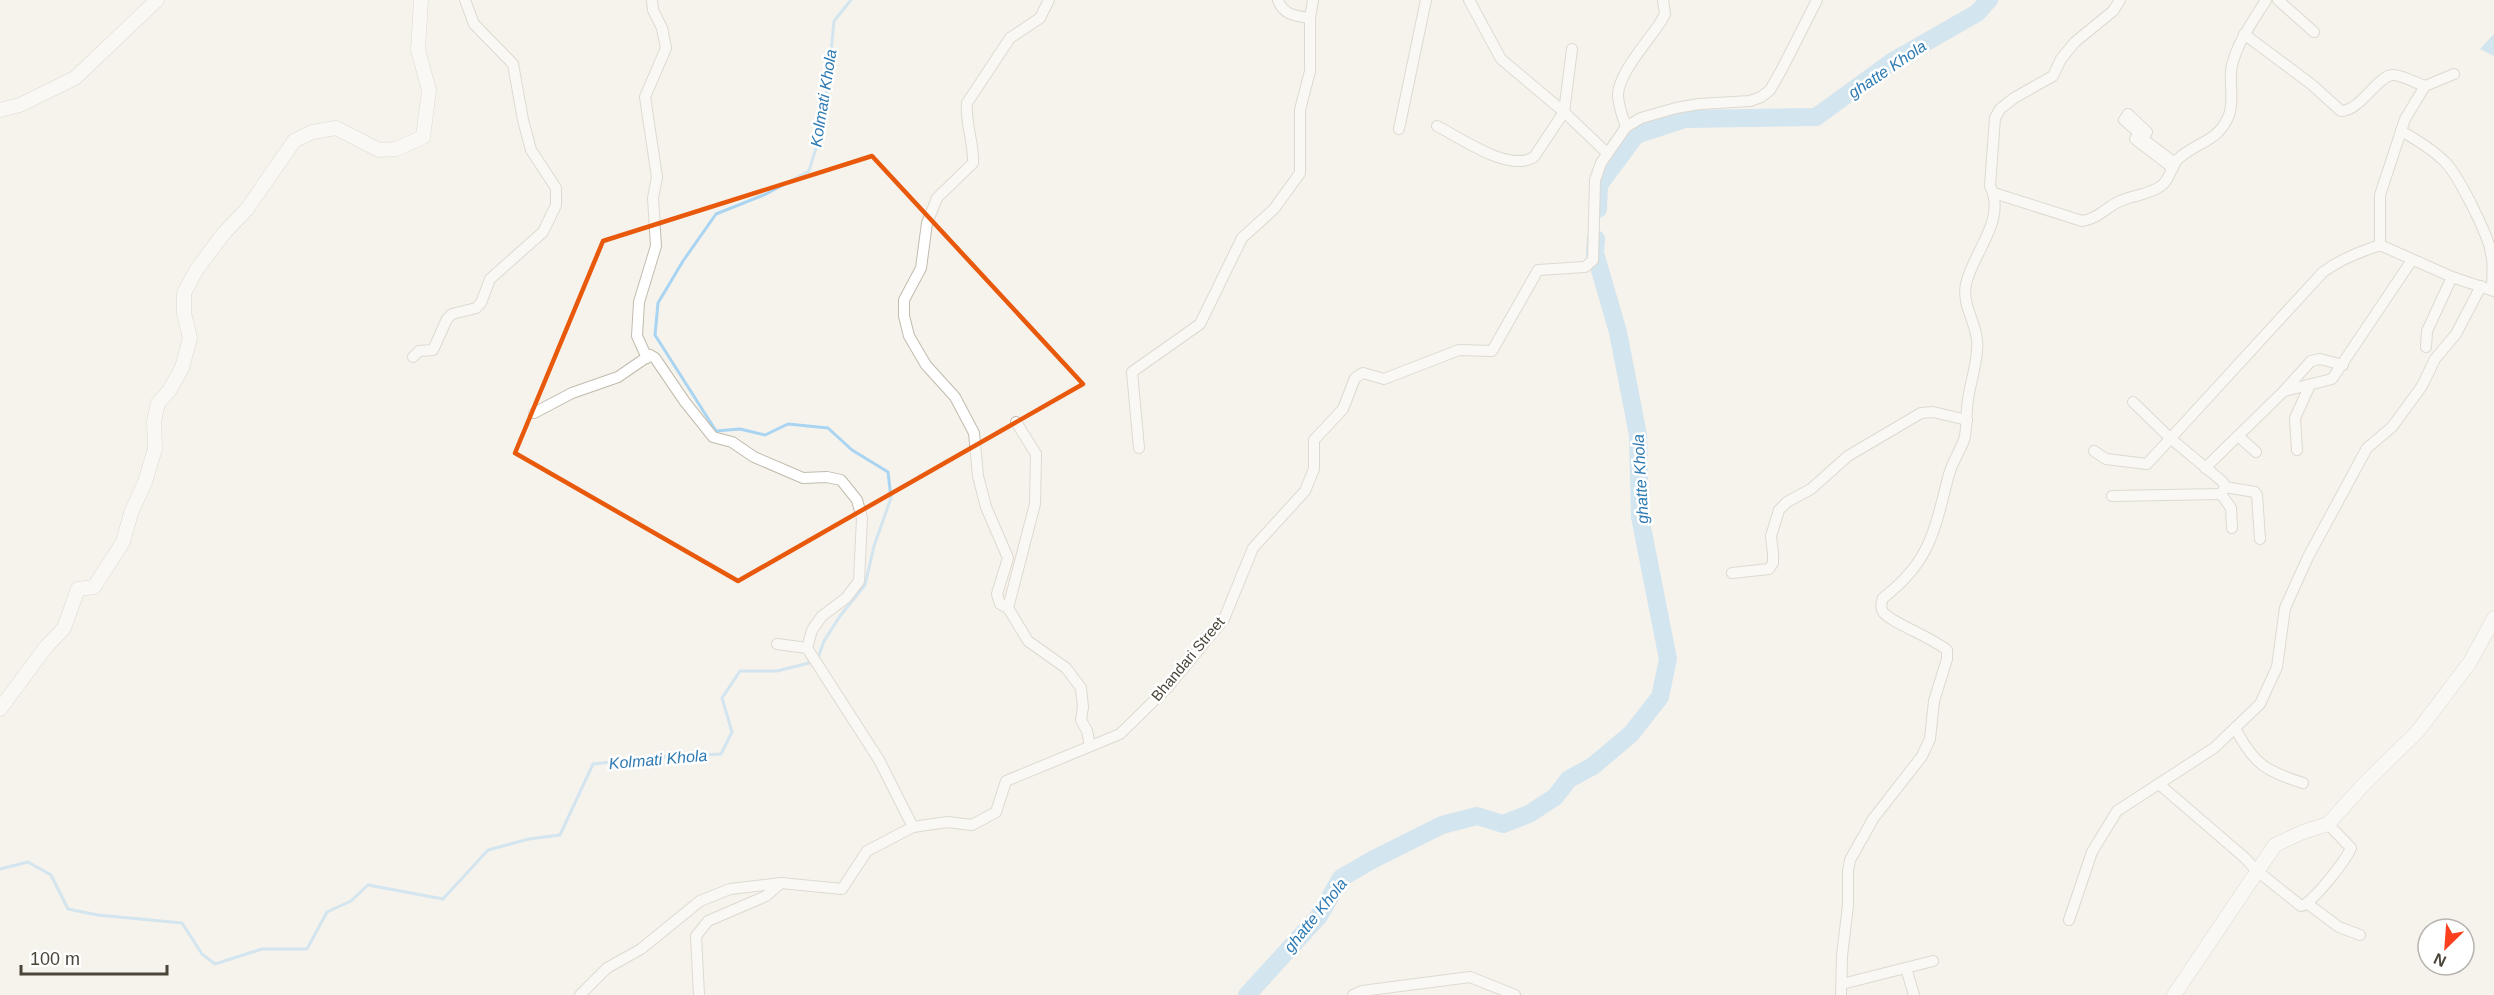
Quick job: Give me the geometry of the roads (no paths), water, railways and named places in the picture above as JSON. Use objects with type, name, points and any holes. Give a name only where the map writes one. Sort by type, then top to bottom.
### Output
[{"type":"street","points":[[0,110],[20,105],[75,78],[157,0]]},
{"type":"street","points":[[0,709],[46,647],[64,628],[78,589],[94,587],[123,542],[131,513],[145,482],[155,449],[154,421],[158,403],[169,391],[182,368],[190,338],[184,313],[184,293],[204,260],[224,233],[247,209],[294,141],[312,132],[336,128],[379,150],[396,149],[423,137],[429,90],[418,50],[421,0]]},
{"type":"street","points":[[413,357],[419,351],[433,350],[447,319],[453,314],[476,308],[482,303],[490,279],[543,232],[556,205],[556,188],[531,150],[513,64],[474,24],[465,0]]},
{"type":"street","points":[[647,358],[637,336],[639,302],[656,246],[653,198],[657,177],[645,97],[666,48],[652,0]]},
{"type":"street","points":[[1049,0],[1040,18],[1010,38],[967,103],[966,114],[974,151],[973,163],[937,198],[927,223],[921,268],[904,300],[904,316],[909,336],[926,365],[955,397],[974,433],[978,476],[986,507],[1008,558],[998,594],[1000,604],[1008,608],[1028,641],[1066,668],[1081,688],[1083,707],[1081,720],[1087,731],[1090,746]]},
{"type":"street","points":[[1278,0],[1283,10],[1293,15],[1310,18]]},
{"type":"street","points":[[1139,448],[1132,372],[1200,324],[1242,238],[1274,208],[1300,173],[1300,110],[1311,71],[1310,18],[1313,0]]},
{"type":"street","points":[[1399,129],[1426,0]]},
{"type":"street","points":[[1469,0],[1501,59],[1607,153]]},
{"type":"street","points":[[1626,127],[1619,101],[1620,82],[1665,14],[1663,0]]},
{"type":"street","name":"Bhandari Street","points":[[580,995],[607,968],[641,949],[700,901],[730,889],[781,883],[842,889],[867,851],[914,827],[947,822],[972,825],[996,812],[1006,781],[1120,734],[1168,687],[1224,619],[1252,548],[1305,490],[1314,469],[1314,440],[1342,409],[1355,378],[1363,374],[1384,379],[1459,350],[1492,351],[1538,270],[1585,267],[1593,260],[1595,180],[1607,153],[1626,127],[1641,118],[1676,108],[1699,104],[1750,101],[1761,97],[1770,90],[1817,0]]},
{"type":"street","points":[[1933,961],[1842,989],[1850,860],[1873,819],[1922,756],[1930,739],[1934,701],[1948,655],[1947,650],[1931,639],[1891,619],[1882,611],[1881,604],[1883,598],[1916,569],[1931,540],[1945,495],[1948,476],[1963,441],[1978,349],[1976,332],[1964,297],[1966,283],[1990,228],[1994,206],[1994,193],[1990,186],[1995,118],[2000,109],[2014,98],[2052,76],[2061,59],[2075,42],[2113,11],[2120,0]]},
{"type":"street","points":[[1994,193],[2082,221],[2091,219],[2118,202],[2155,190],[2165,184],[2179,158],[2219,134],[2224,125],[2232,100],[2232,64],[2244,34],[2266,0]]},
{"type":"street","points":[[2278,0],[2314,32]]},
{"type":"street","points":[[2244,34],[2310,84],[2341,111],[2348,111],[2386,76],[2394,74],[2425,86]]},
{"type":"street","points":[[1437,126],[1507,162],[1527,161],[1534,157],[1563,112],[1572,49]]},
{"type":"street","points":[[2380,245],[2380,195],[2405,119],[2425,86],[2454,74]]},
{"type":"street","points":[[2128,114],[2147,132],[2143,139],[2174,166],[2135,139],[2139,134],[2124,120],[2128,114]]},
{"type":"street","points":[[2094,452],[2106,459],[2147,464],[2324,272],[2336,262],[2380,245],[2452,277],[2493,290],[2492,255],[2461,182],[2446,163],[2422,143],[2401,131]]},
{"type":"street","points":[[2284,391],[2332,379],[2412,260]]},
{"type":"street","points":[[2426,347],[2427,331],[2452,277]]},
{"type":"street","points":[[2069,920],[2080,892],[2085,869],[2113,817],[2123,805],[2214,748],[2260,704],[2281,654],[2282,624],[2286,608],[2308,557],[2358,462],[2373,442],[2392,427],[2422,386],[2435,359],[2456,334],[2481,286]]},
{"type":"street","points":[[534,413],[572,393],[618,377],[650,355],[655,358],[685,402],[713,437],[732,442],[754,457],[803,478],[827,477],[840,480],[857,500],[862,518],[859,581],[846,598],[822,616],[812,630],[807,648],[879,760],[914,827]]},
{"type":"street","points":[[2205,468],[2284,391],[2311,361],[2320,359],[2343,365]]},
{"type":"street","points":[[2297,450],[2295,418],[2310,386]]},
{"type":"street","points":[[2133,402],[2170,438],[2223,483],[2223,491],[2231,508],[2232,528]]},
{"type":"street","points":[[1732,573],[1769,569],[1773,563],[1771,536],[1779,510],[1787,502],[1811,489],[1848,456],[1921,413],[1933,412],[1967,420]]},
{"type":"street","points":[[1008,608],[1035,504],[1036,454],[1016,422]]},
{"type":"street","points":[[2238,436],[2256,452]]},
{"type":"street","points":[[2112,496],[2223,491],[2255,492],[2260,539]]},
{"type":"street","points":[[2174,995],[2256,870],[2275,846],[2303,832],[2328,824],[2365,783],[2418,731],[2470,662],[2494,618]]},
{"type":"street","points":[[777,644],[807,648]]},
{"type":"street","points":[[2235,728],[2248,752],[2262,765],[2278,775],[2303,783]]},
{"type":"street","points":[[2159,784],[2256,870],[2301,906],[2308,903],[2337,869],[2350,848],[2328,824]]},
{"type":"street","points":[[699,995],[696,936],[708,921],[766,896],[781,883]]},
{"type":"street","points":[[2308,903],[2339,927],[2360,935]]},
{"type":"street","points":[[1906,968],[1914,995]]},
{"type":"street","points":[[1353,995],[1362,991],[1470,977],[1515,995]]},
{"type":"water","points":[[2494,34],[2494,56],[2480,49]]},
{"type":"waterway","name":"Kolmati Khola","points":[[818,658],[824,641],[840,616],[865,585],[874,546],[891,498],[888,472],[852,450],[828,428],[788,424],[765,435],[740,429],[716,431],[655,335],[658,303],[683,261],[716,214],[766,194],[809,171],[820,135],[834,21],[851,0]]},
{"type":"waterway","name":"ghatte Khola","points":[[1598,209],[1599,185],[1636,135],[1685,119],[1816,117],[1893,61],[1977,13],[1989,0]]},
{"type":"waterway","name":"ghatte Khola","points":[[1247,995],[1319,916],[1341,878],[1442,825],[1477,816],[1503,824],[1529,814],[1555,797],[1569,779],[1593,766],[1631,734],[1660,697],[1668,659],[1640,517],[1638,435],[1618,332],[1595,253],[1596,239]]},
{"type":"waterway","name":"Kolmati Khola","points":[[0,869],[28,862],[51,875],[68,909],[98,915],[182,923],[202,954],[215,964],[262,949],[307,949],[327,912],[351,901],[368,885],[443,899],[488,850],[529,839],[560,835],[593,764],[659,757],[721,754],[732,732],[722,698],[740,671],[777,671],[809,663],[809,660]]}]
